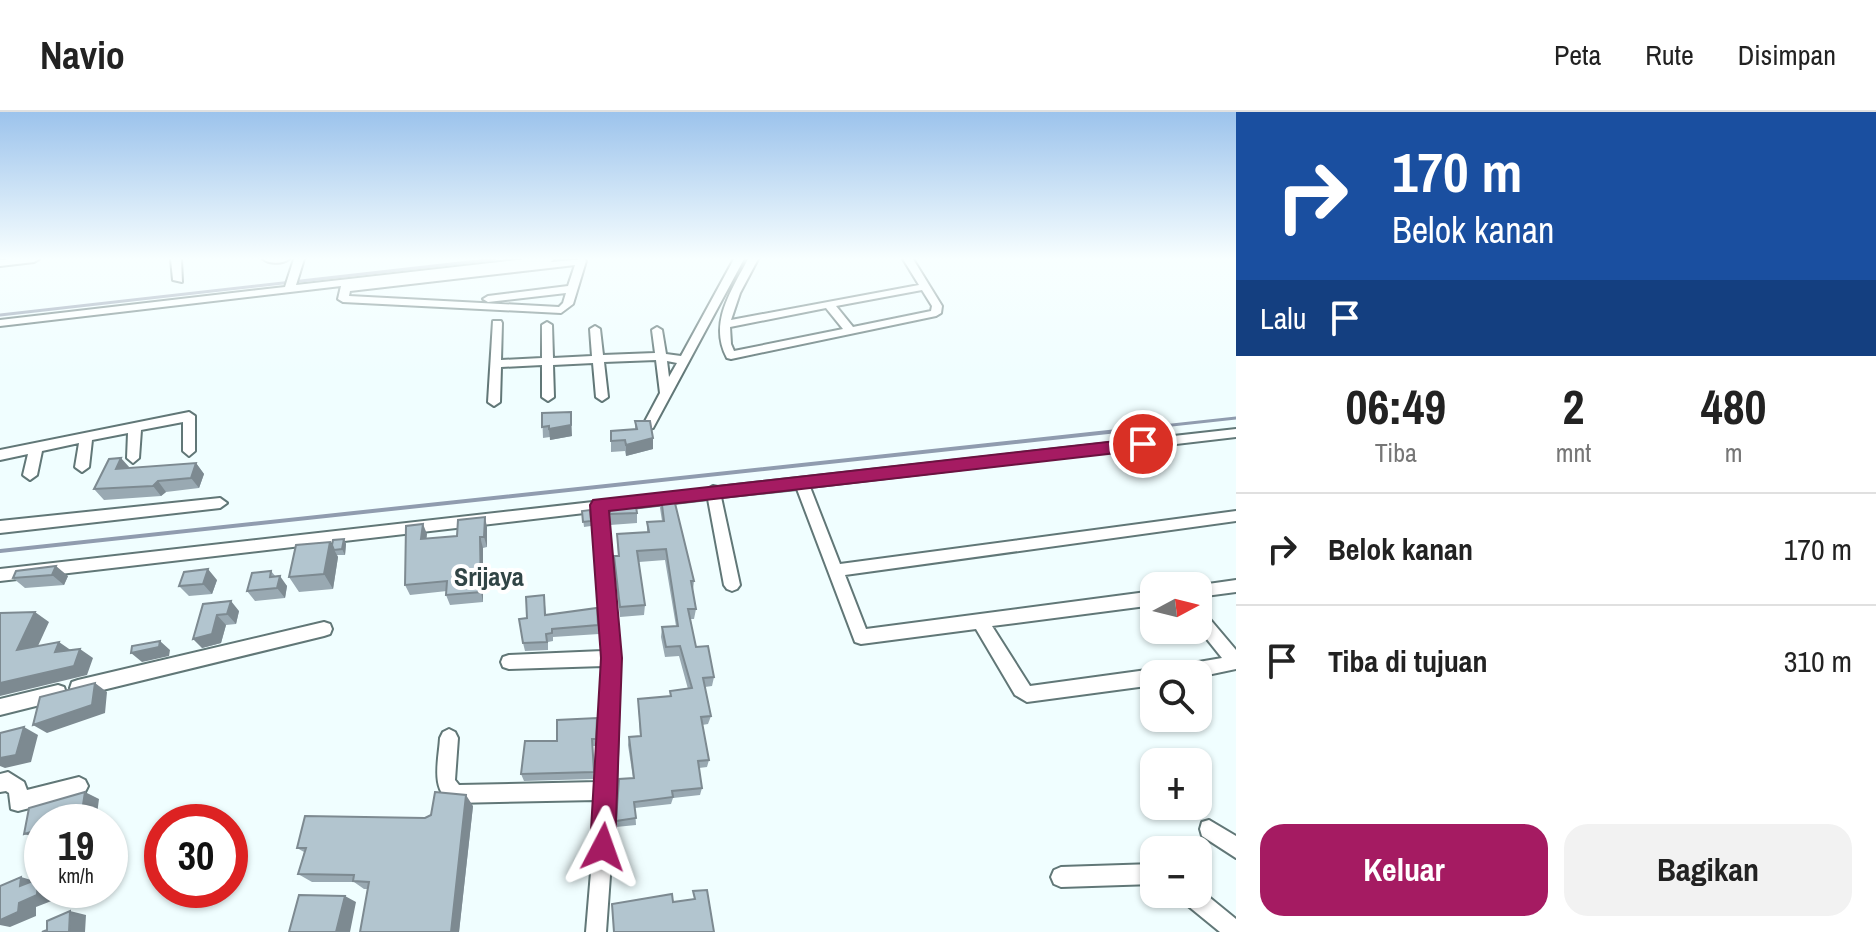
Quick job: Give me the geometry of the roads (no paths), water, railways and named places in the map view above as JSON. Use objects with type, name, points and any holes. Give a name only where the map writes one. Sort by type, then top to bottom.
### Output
[{"type":"street","points":[[0,323],[179,297]]},
{"type":"street","points":[[342,297],[561,310],[567,307],[570,297]]},
{"type":"street","points":[[451,297],[451,303]]},
{"type":"street","points":[[451,303],[501,297]]},
{"type":"street","points":[[649,425],[718,297]]},
{"type":"street","points":[[734,297],[726,324],[726,349],[731,355],[936,313],[937,306],[931,297]]},
{"type":"street","points":[[726,324],[873,297]]},
{"type":"street","points":[[830,306],[851,331]]},
{"type":"street","points":[[494,402],[497,323]]},
{"type":"street","points":[[547,325],[548,397]]},
{"type":"street","points":[[595,329],[602,397]]},
{"type":"street","points":[[657,330],[666,393]]},
{"type":"street","points":[[495,364],[659,356],[684,360]]},
{"type":"street","points":[[0,455],[192,416],[189,451]]},
{"type":"street","points":[[133,458],[135,428]]},
{"type":"street","points":[[0,575],[1236,433]]},
{"type":"street","points":[[82,467],[86,438]]},
{"type":"street","points":[[30,475],[36,448]]},
{"type":"street","points":[[801,482],[838,570],[861,637],[1140,600]]},
{"type":"street","points":[[713,491],[732,585]]},
{"type":"street","points":[[0,527],[220,503]]},
{"type":"street","points":[[596,932],[607,791],[612,658],[599,505]]},
{"type":"street","points":[[838,570],[1236,516]]},
{"type":"street","points":[[1212,589],[1236,586]]},
{"type":"street","points":[[981,622],[1027,694],[1140,679]]},
{"type":"street","points":[[0,707],[324,629]]},
{"type":"street","points":[[1212,633],[1232,657],[1233,663],[1212,667]]},
{"type":"street","points":[[509,662],[612,658]]},
{"type":"street","points":[[449,738],[446,782],[454,794],[607,791]]},
{"type":"street","points":[[0,783],[8,781],[18,788],[18,802],[79,786]]},
{"type":"street","points":[[1209,829],[1236,848]]},
{"type":"street","points":[[1061,877],[1140,874]]},
{"type":"street","points":[[1206,908],[1236,932]]},
{"type":"waterway","points":[[0,315],[157,297]]},
{"type":"waterway","points":[[1117,431],[1236,418]]},
{"type":"waterway","points":[[0,551],[1136,429]]},
{"type":"district","name":"Srijaya","points":[[489,576]]}]
